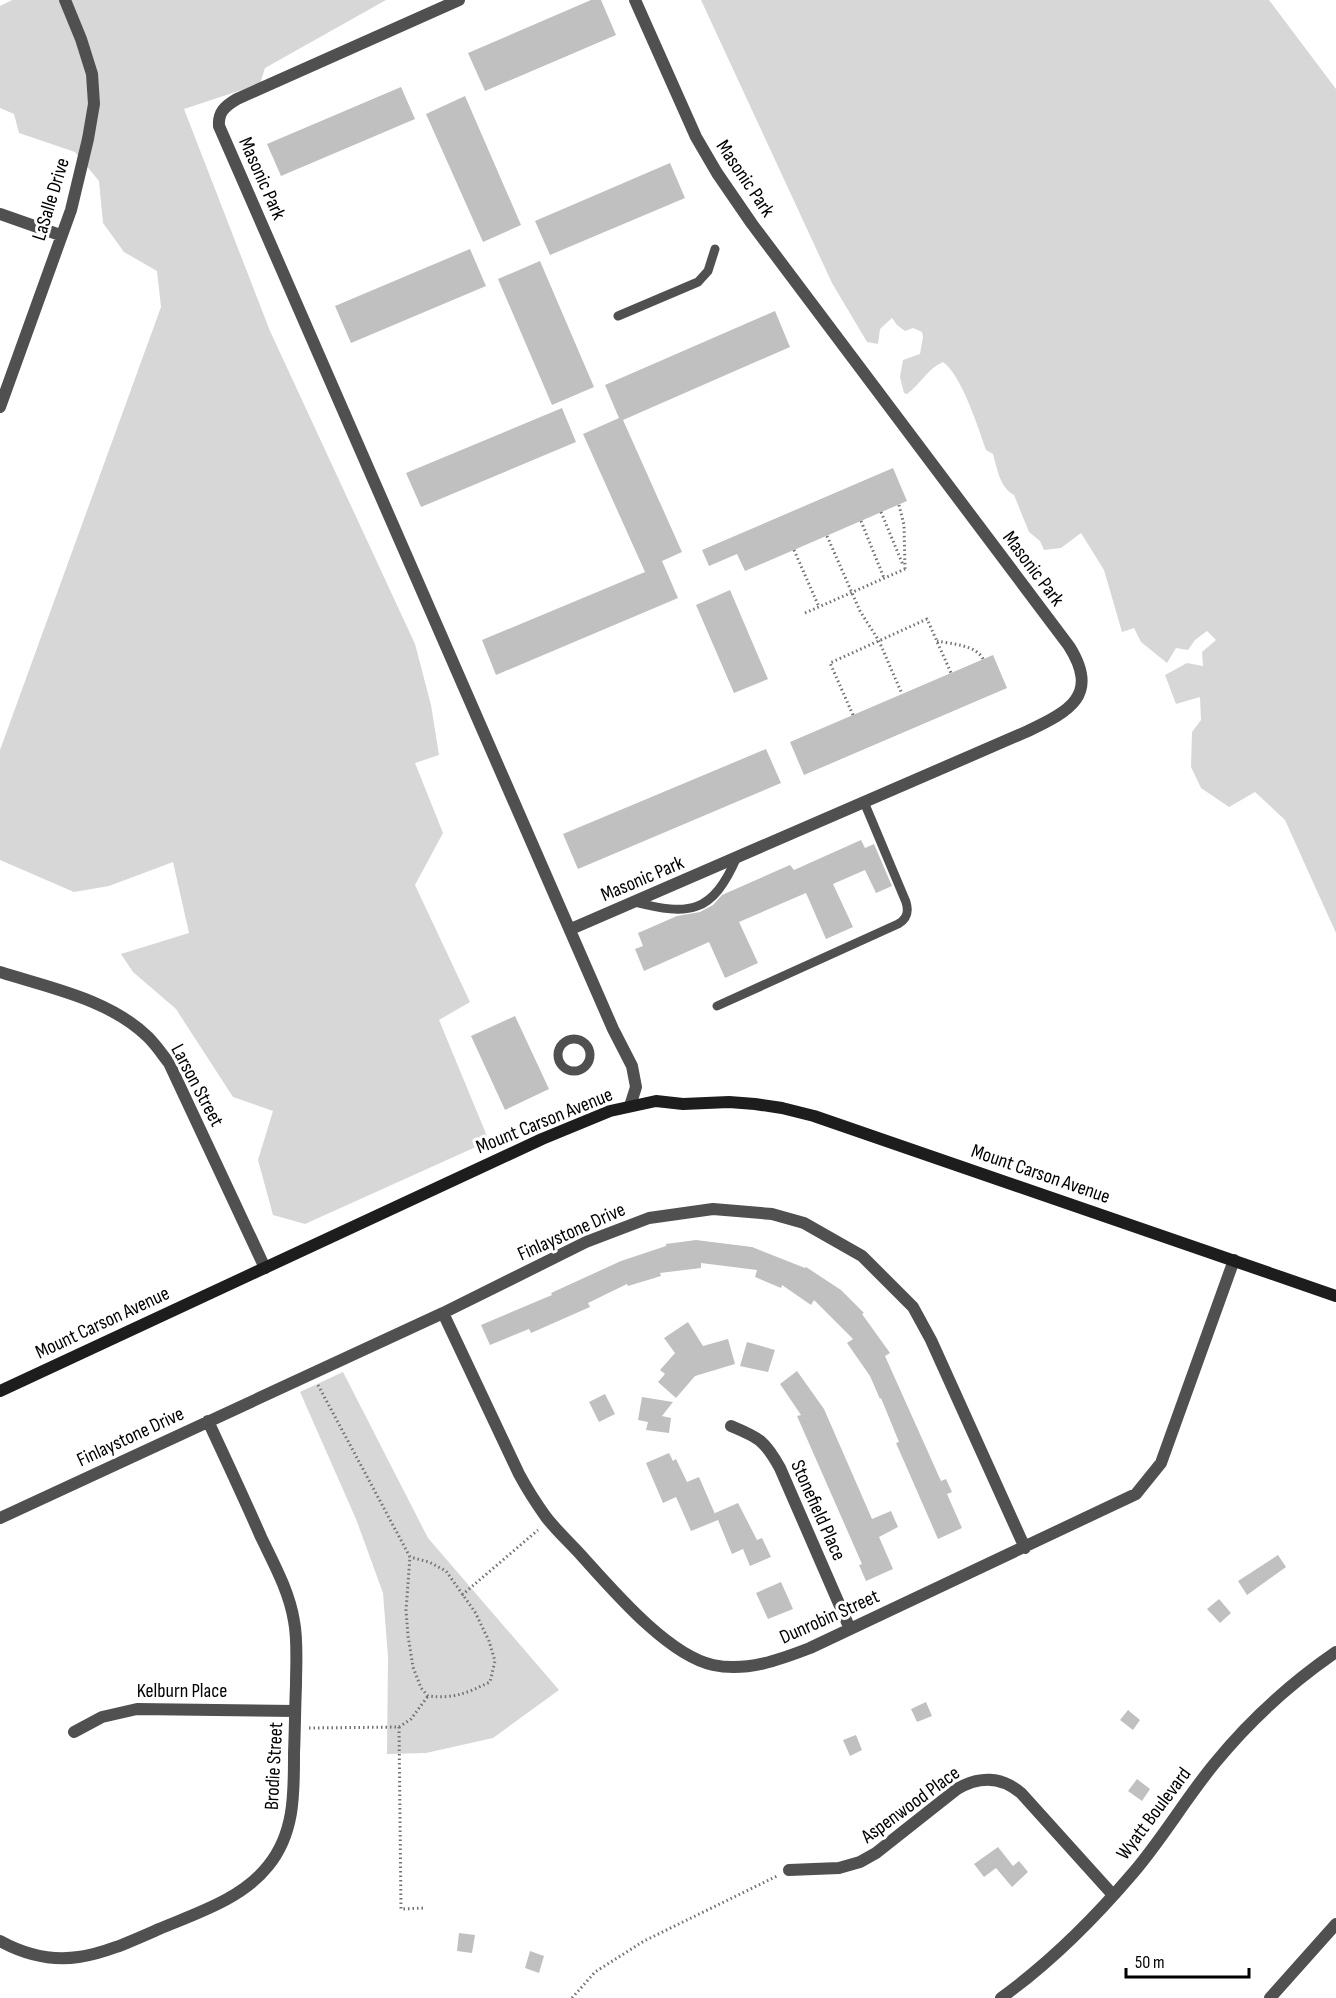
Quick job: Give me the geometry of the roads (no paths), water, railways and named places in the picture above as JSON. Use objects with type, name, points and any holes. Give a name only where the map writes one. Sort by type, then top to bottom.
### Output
[{"type":"main road","name":"Mount Carson Avenue","points":[[0,1391],[542,1139],[576,1124],[630,1106],[656,1101],[683,1104],[729,1102],[782,1108],[814,1116],[1336,1296]]},
{"type":"street","name":"LaSalle Drive","points":[[0,407],[32,322],[60,235],[71,210],[94,104],[92,74],[65,0]]},
{"type":"street","name":"Masonic Park","points":[[459,0],[237,99],[224,108],[220,114],[219,126],[613,1029],[632,1066],[636,1087],[630,1106]]},
{"type":"street","name":"Masonic Park","points":[[571,930],[1028,732],[1053,719],[1072,704],[1082,681],[1080,666],[1059,632],[728,190],[696,137],[635,0]]},
{"type":"street","points":[[0,214],[60,235]]},
{"type":"street","name":"Larson Street","points":[[0,972],[96,1004],[121,1016],[149,1038],[169,1063],[265,1268]]},
{"type":"street","name":"Finlaystone Drive","points":[[0,1518],[443,1312],[586,1242],[649,1218],[713,1209],[771,1214],[804,1223],[862,1256],[913,1307],[931,1340],[1024,1548]]},
{"type":"street","name":"Dunrobin Street","points":[[443,1312],[519,1474],[549,1521],[651,1627],[686,1653],[712,1664],[754,1666],[778,1661],[850,1629],[1136,1494],[1161,1463],[1234,1260]]},
{"type":"street","name":"Brodie Street","points":[[0,1941],[43,1958],[88,1957],[118,1947],[215,1905],[251,1883],[276,1856],[290,1822],[294,1795],[297,1643],[291,1608],[282,1582],[208,1421]]},
{"type":"street","name":"Stonefield Place","points":[[731,1426],[752,1434],[768,1446],[780,1468],[850,1629]]},
{"type":"street","name":"Wyatt Boulevard","points":[[1001,1998],[1070,1942],[1113,1895],[1145,1858],[1232,1743],[1280,1695],[1336,1652]]},
{"type":"street","name":"Kelburn Place","points":[[74,1732],[102,1717],[137,1709],[295,1711]]},
{"type":"street","name":"Aspenwood Place","points":[[789,1870],[839,1868],[860,1862],[876,1853],[957,1789],[972,1781],[990,1779],[1006,1784],[1021,1793],[1113,1895]]},
{"type":"street","points":[[1270,1998],[1336,1924]]},
{"type":"lane","points":[[618,316],[704,278],[715,249]]},
{"type":"lane","points":[[717,1006],[898,924],[904,919],[908,911],[906,902],[864,802]]},
{"type":"lane","points":[[634,902],[669,910],[695,907],[718,892],[737,857]]}]
